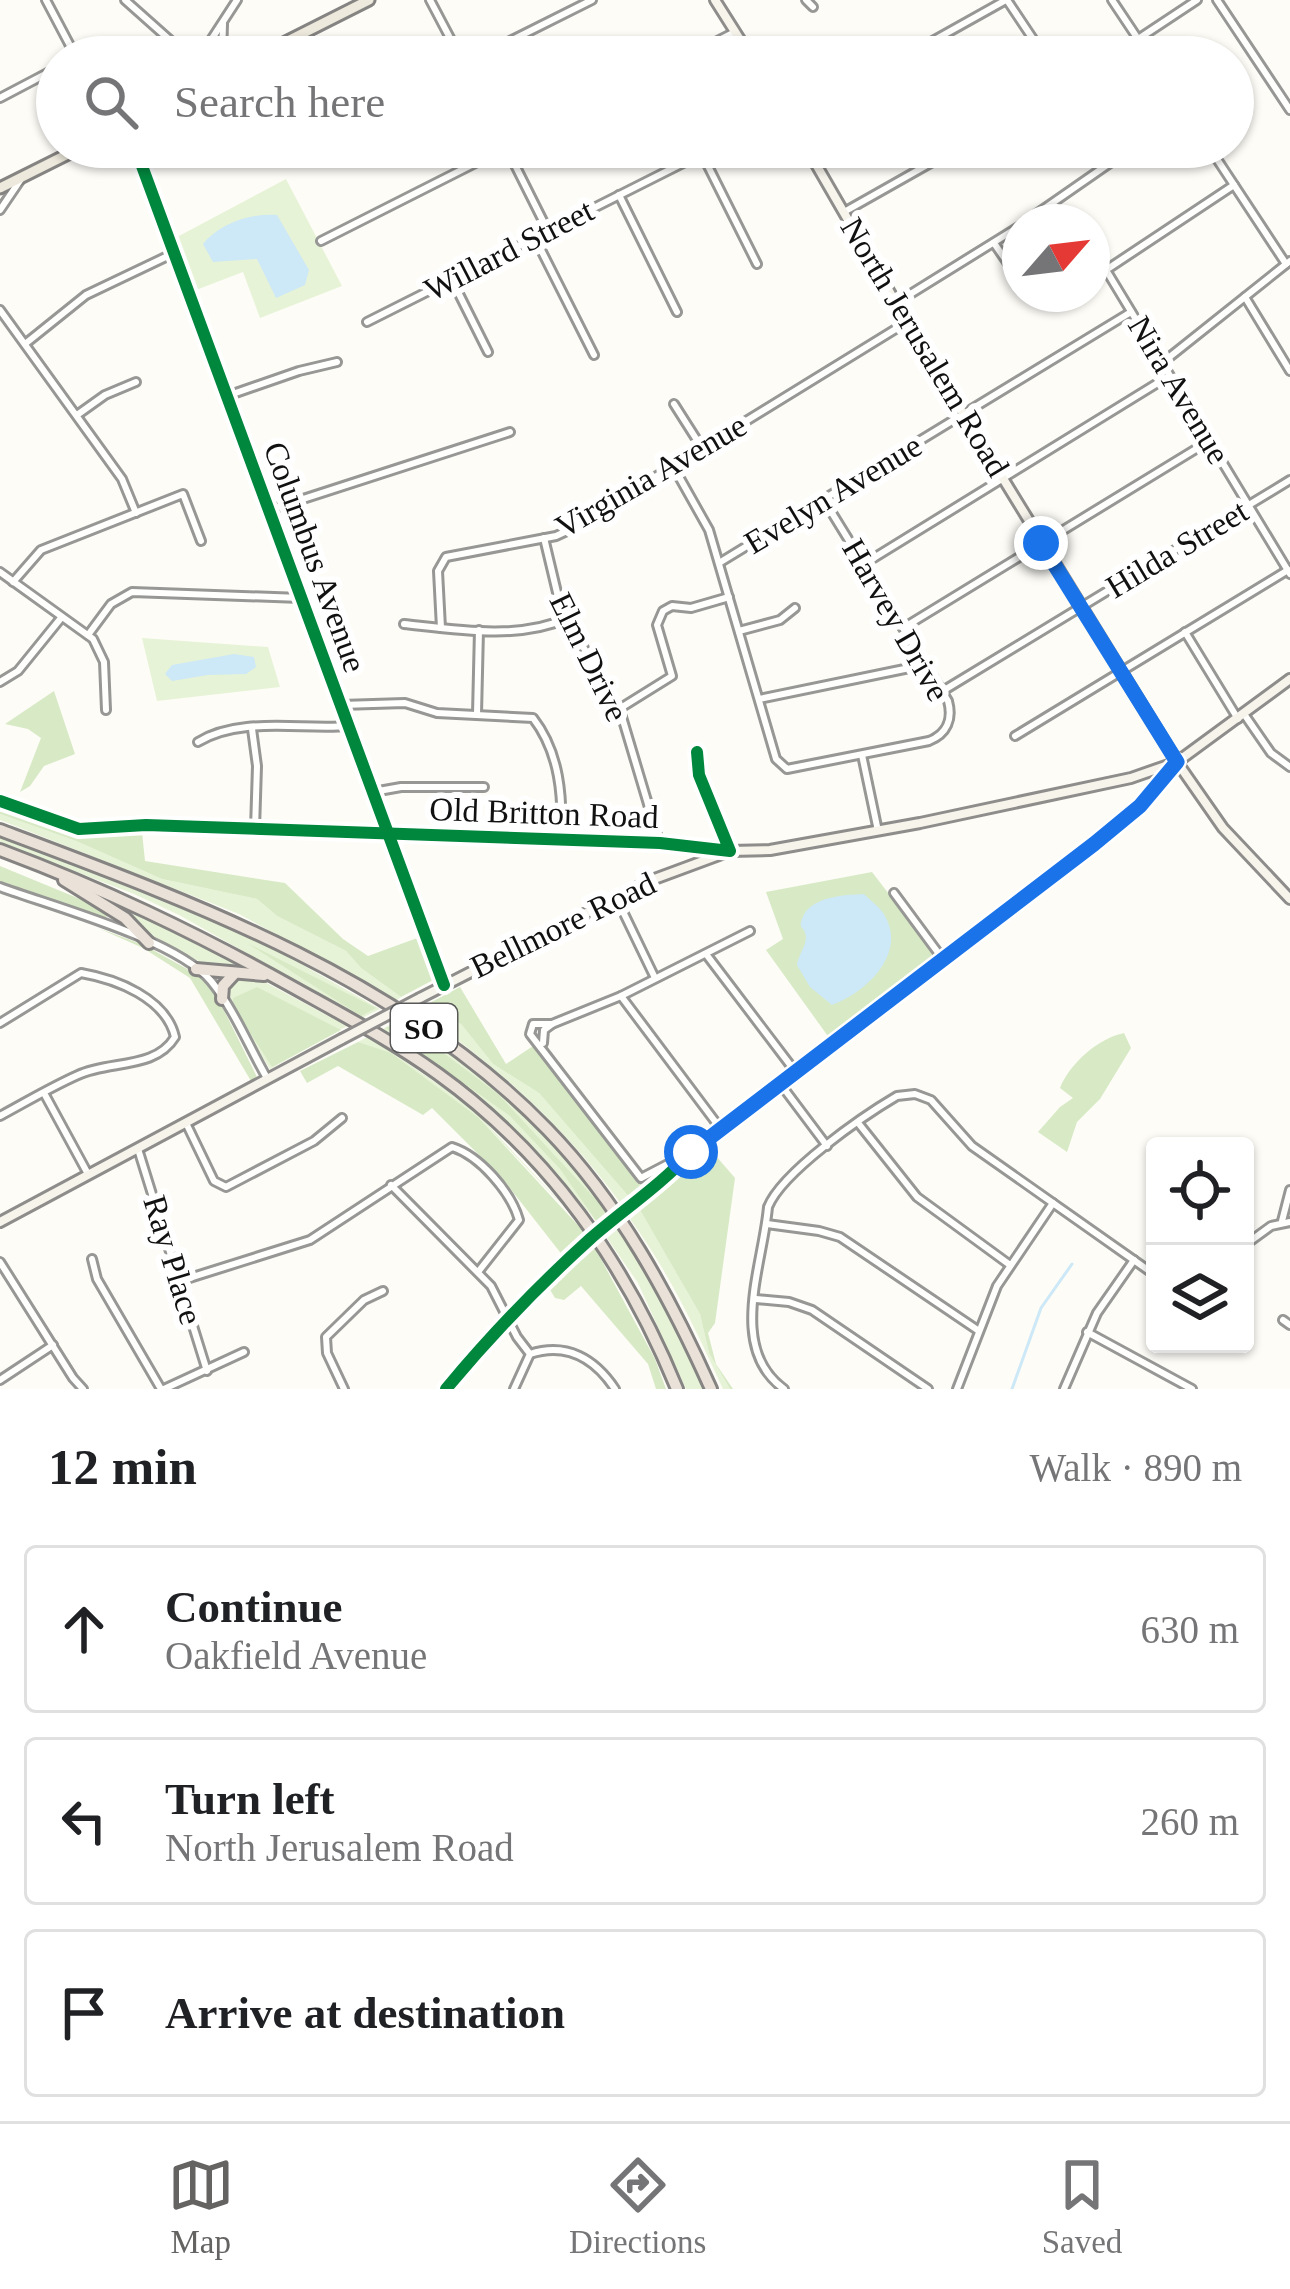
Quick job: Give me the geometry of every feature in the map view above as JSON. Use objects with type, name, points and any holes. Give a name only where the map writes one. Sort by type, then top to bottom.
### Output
[{"type":"highway","name":"SO","points":[[0,830],[137,881],[272,942],[397,1011],[485,1072],[548,1130],[614,1212],[671,1305],[711,1389]]},
{"type":"highway","name":"SO","points":[[0,850],[131,901],[285,983],[418,1060],[464,1093],[522,1146],[570,1201],[648,1324],[677,1389]]},
{"type":"highway","points":[[35,863],[119,913],[148,943]]},
{"type":"highway","points":[[114,927],[119,913]]},
{"type":"highway","points":[[196,968],[253,973],[285,983]]},
{"type":"highway","points":[[222,998],[224,986],[235,973]]},
{"type":"main road","points":[[298,36],[369,0]]},
{"type":"main road","points":[[716,0],[738,36]]},
{"type":"main road","points":[[0,188],[42,168]]},
{"type":"main road","name":"North Jerusalem Road","points":[[818,168],[907,322],[1177,762],[1222,828],[1290,899]]},
{"type":"main road","name":"Bellmore Road","points":[[0,1222],[444,985],[663,875],[730,851],[770,850],[878,831],[1063,794],[1177,762],[1290,679]]},
{"type":"street","points":[[46,0],[65,36]]},
{"type":"street","points":[[125,0],[165,36]]},
{"type":"street","points":[[214,36],[237,0]]},
{"type":"street","points":[[430,0],[449,36]]},
{"type":"street","points":[[520,36],[592,0]]},
{"type":"street","points":[[942,36],[1006,0],[1031,36]]},
{"type":"street","points":[[1112,0],[1136,36]]},
{"type":"street","points":[[1143,36],[1197,0]]},
{"type":"street","points":[[1217,0],[1241,36]]},
{"type":"street","points":[[223,36],[224,21]]},
{"type":"street","points":[[727,36],[735,32]]},
{"type":"street","points":[[1254,56],[1290,110]]},
{"type":"street","points":[[0,98],[36,79]]},
{"type":"street","name":"Columbus Avenue","points":[[143,168],[444,985]]},
{"type":"street","points":[[321,241],[465,168]]},
{"type":"street","points":[[517,168],[548,231]]},
{"type":"street","name":"Willard Street","points":[[367,322],[674,168]]},
{"type":"street","points":[[709,168],[757,264]]},
{"type":"street","points":[[844,212],[922,168]]},
{"type":"street","points":[[1052,204],[1103,168]]},
{"type":"street","points":[[1162,363],[1288,262],[1223,168]]},
{"type":"street","points":[[0,211],[21,179]]},
{"type":"street","name":"Nira Avenue","points":[[1234,184],[1106,268],[1289,572]]},
{"type":"street","points":[[619,195],[677,312]]},
{"type":"street","points":[[535,238],[594,355]]},
{"type":"street","points":[[896,303],[1002,238]]},
{"type":"street","points":[[994,243],[1002,255]]},
{"type":"street","points":[[25,344],[86,295],[174,253]]},
{"type":"street","points":[[452,280],[488,352]]},
{"type":"street","points":[[1245,297],[1290,371]]},
{"type":"street","points":[[0,310],[122,479],[136,513]]},
{"type":"street","name":"Evelyn Avenue","points":[[719,563],[1131,312]]},
{"type":"street","name":"Virginia Avenue","points":[[441,628],[438,572],[446,556],[569,530],[907,322]]},
{"type":"street","points":[[227,396],[337,362]]},
{"type":"street","points":[[864,564],[1169,376]]},
{"type":"street","points":[[76,415],[136,382]]},
{"type":"street","points":[[674,404],[702,448]]},
{"type":"street","points":[[269,510],[510,432]]},
{"type":"street","points":[[903,628],[1209,441]]},
{"type":"street","points":[[673,466],[704,519],[776,759],[782,767],[793,769],[862,755],[878,831]]},
{"type":"street","name":"Hilda Street","points":[[941,692],[1290,480]]},
{"type":"street","points":[[13,582],[36,553],[183,494],[202,541]]},
{"type":"street","name":"Harvey Drive","points":[[824,500],[950,710],[949,722],[933,740],[862,755]]},
{"type":"street","name":"Elm Drive","points":[[544,538],[553,584],[619,709],[660,843]]},
{"type":"street","points":[[0,572],[88,635],[104,662],[106,710]]},
{"type":"street","points":[[1015,736],[1289,572]]},
{"type":"street","points":[[88,635],[111,604],[132,592],[301,598]]},
{"type":"street","points":[[619,709],[672,676],[657,625],[663,610],[729,597]]},
{"type":"street","points":[[739,632],[780,620],[795,608]]},
{"type":"street","points":[[0,682],[18,671],[61,618]]},
{"type":"street","points":[[404,624],[536,631],[568,618]]},
{"type":"street","points":[[477,714],[479,630]]},
{"type":"street","points":[[1185,632],[1241,717],[1271,753],[1290,767]]},
{"type":"street","points":[[759,699],[924,665]]},
{"type":"street","points":[[341,705],[405,703],[437,713],[524,715],[539,726],[561,785],[561,839]]},
{"type":"street","points":[[198,742],[214,732],[348,726]]},
{"type":"street","points":[[252,728],[255,829]]},
{"type":"street","points":[[697,752],[699,775],[730,851]]},
{"type":"street","points":[[446,1389],[507,1317],[691,1152],[1094,844],[1140,806],[1177,762]]},
{"type":"street","points":[[373,792],[484,787]]},
{"type":"street","name":"Old Britton Road","points":[[0,801],[79,830],[136,824],[660,843],[730,851]]},
{"type":"street","points":[[0,886],[114,927],[196,968],[222,998],[268,1080]]},
{"type":"street","points":[[894,893],[943,958]]},
{"type":"street","points":[[616,898],[655,978]]},
{"type":"street","points":[[691,1152],[641,1178],[529,1029],[621,996],[750,931]]},
{"type":"street","points":[[706,954],[794,1070]]},
{"type":"street","points":[[0,1023],[81,974],[104,977],[160,1010],[175,1033],[168,1047],[143,1060],[92,1069],[0,1116]]},
{"type":"street","points":[[621,996],[720,1128]]},
{"type":"street","points":[[544,1048],[542,1036],[552,1024]]},
{"type":"street","points":[[779,1082],[828,1146]]},
{"type":"street","points":[[44,1093],[88,1175]]},
{"type":"street","points":[[784,1389],[768,1376],[752,1342],[768,1207],[778,1186],[886,1102],[908,1094],[931,1100],[972,1146],[1146,1269]]},
{"type":"street","points":[[186,1123],[214,1181],[226,1187],[314,1141],[342,1118]]},
{"type":"street","points":[[859,1124],[917,1197],[1010,1264]]},
{"type":"street","points":[[180,1281],[310,1240],[452,1147],[464,1151],[492,1177],[515,1207],[518,1220],[478,1272]]},
{"type":"street","name":"Ray Place","points":[[138,1149],[208,1371]]},
{"type":"street","points":[[391,1185],[499,1296],[530,1354]]},
{"type":"street","points":[[1254,1240],[1286,1222],[1290,1190]]},
{"type":"street","points":[[957,1389],[1010,1264],[1053,1203]]},
{"type":"street","points":[[766,1224],[840,1238],[979,1331]]},
{"type":"street","points":[[92,1259],[97,1279],[163,1389],[244,1352]]},
{"type":"street","points":[[1064,1389],[1087,1332],[1134,1260]]},
{"type":"street","points":[[0,1262],[83,1389]]},
{"type":"street","points":[[344,1389],[327,1353],[326,1336],[364,1300],[383,1292]]},
{"type":"street","points":[[756,1299],[812,1310],[928,1389]]},
{"type":"street","points":[[1087,1332],[1192,1389]]},
{"type":"street","points":[[0,1381],[53,1345]]},
{"type":"street","points":[[530,1354],[574,1352],[598,1365],[615,1389]]},
{"type":"street","points":[[514,1389],[530,1354]]},
{"type":"green space","points":[[286,179],[342,286],[260,318],[243,272],[196,290],[177,237]]},
{"type":"green space","points":[[142,638],[268,647],[280,687],[157,701]]},
{"type":"green space","points":[[54,691],[75,754],[44,766],[20,792],[41,738],[28,729],[5,724]]},
{"type":"green space","points":[[0,807],[77,834],[142,832],[145,861],[285,883],[343,939],[368,956],[420,937],[435,979],[401,997],[346,951],[277,916],[257,899],[162,879],[0,814]]},
{"type":"green space","points":[[0,814],[162,879],[257,899],[277,916],[346,951],[401,997],[397,1000],[239,914],[0,820]]},
{"type":"green space","points":[[0,836],[199,913],[380,1009],[362,1018],[179,915],[0,843]]},
{"type":"green space","points":[[0,866],[109,916],[102,918],[0,881]]},
{"type":"green space","points":[[872,872],[938,958],[830,1039],[766,950],[783,939],[766,892]]},
{"type":"green space","points":[[116,902],[246,970],[209,964],[172,950],[139,930]]},
{"type":"green space","points":[[98,928],[144,945],[198,975],[215,992],[257,1077],[251,1081],[190,978],[143,948]]},
{"type":"green space","points":[[247,943],[376,1008],[361,1016]]},
{"type":"green space","points":[[235,976],[259,979],[347,1026],[270,1069],[228,1002],[228,985]]},
{"type":"green space","points":[[257,987],[341,1030],[272,1067],[233,1006],[233,998]]},
{"type":"green space","points":[[460,987],[506,1064],[533,1046],[647,1186],[630,1198],[539,1093],[493,1064],[461,1024],[424,1006]]},
{"type":"green space","points":[[424,1006],[461,1024],[493,1064],[539,1093],[630,1198],[622,1205],[527,1098],[416,1010]]},
{"type":"green space","points":[[400,1019],[514,1107],[610,1215],[599,1225],[543,1160],[440,1062],[381,1030]]},
{"type":"green space","points":[[401,1021],[498,1094],[610,1215],[599,1225],[560,1169],[510,1116],[386,1028]]},
{"type":"green space","points":[[1124,1033],[1131,1048],[1100,1099],[1077,1122],[1067,1152],[1038,1132],[1073,1098],[1060,1088],[1078,1061],[1095,1046]]},
{"type":"green space","points":[[369,1036],[472,1108],[589,1233],[479,1118],[358,1042]]},
{"type":"green space","points":[[358,1042],[391,1053],[479,1118],[587,1235],[563,1256],[502,1178],[432,1108],[423,1115],[338,1066],[307,1083],[300,1071]]},
{"type":"green space","points":[[709,1148],[735,1178],[715,1323],[708,1333],[716,1364],[733,1389],[730,1389],[709,1353],[700,1314],[640,1210]]},
{"type":"green space","points":[[640,1210],[700,1314],[709,1353],[730,1389],[723,1389],[692,1323],[630,1219]]},
{"type":"green space","points":[[620,1227],[663,1297],[707,1389],[686,1389],[638,1283],[607,1238]]},
{"type":"green space","points":[[595,1248],[655,1359],[666,1389],[656,1389],[648,1364],[581,1286],[564,1300],[555,1298],[549,1288]]},
{"type":"water","points":[[277,215],[309,270],[305,285],[276,298],[257,259],[213,262],[203,244],[237,221]]},
{"type":"water","points":[[234,654],[254,657],[256,667],[246,674],[172,681],[165,674],[172,665]]},
{"type":"water","points":[[864,894],[885,916],[891,945],[869,982],[832,1005],[810,987],[797,965],[806,940],[802,919],[820,901]]},
{"type":"waterway","points":[[1012,1389],[1041,1308],[1072,1264]]},
{"type":"cycle path","points":[[143,168],[444,985]]},
{"type":"cycle path","points":[[0,801],[79,829],[146,825],[660,843],[730,851],[699,775],[697,752]]},
{"type":"cycle path","points":[[446,1389],[552,1275],[691,1152],[1094,844],[1140,806],[1177,762]]},
{"type":"route","points":[[691,1152],[1094,844],[1140,806],[1177,762],[1041,543]]}]
